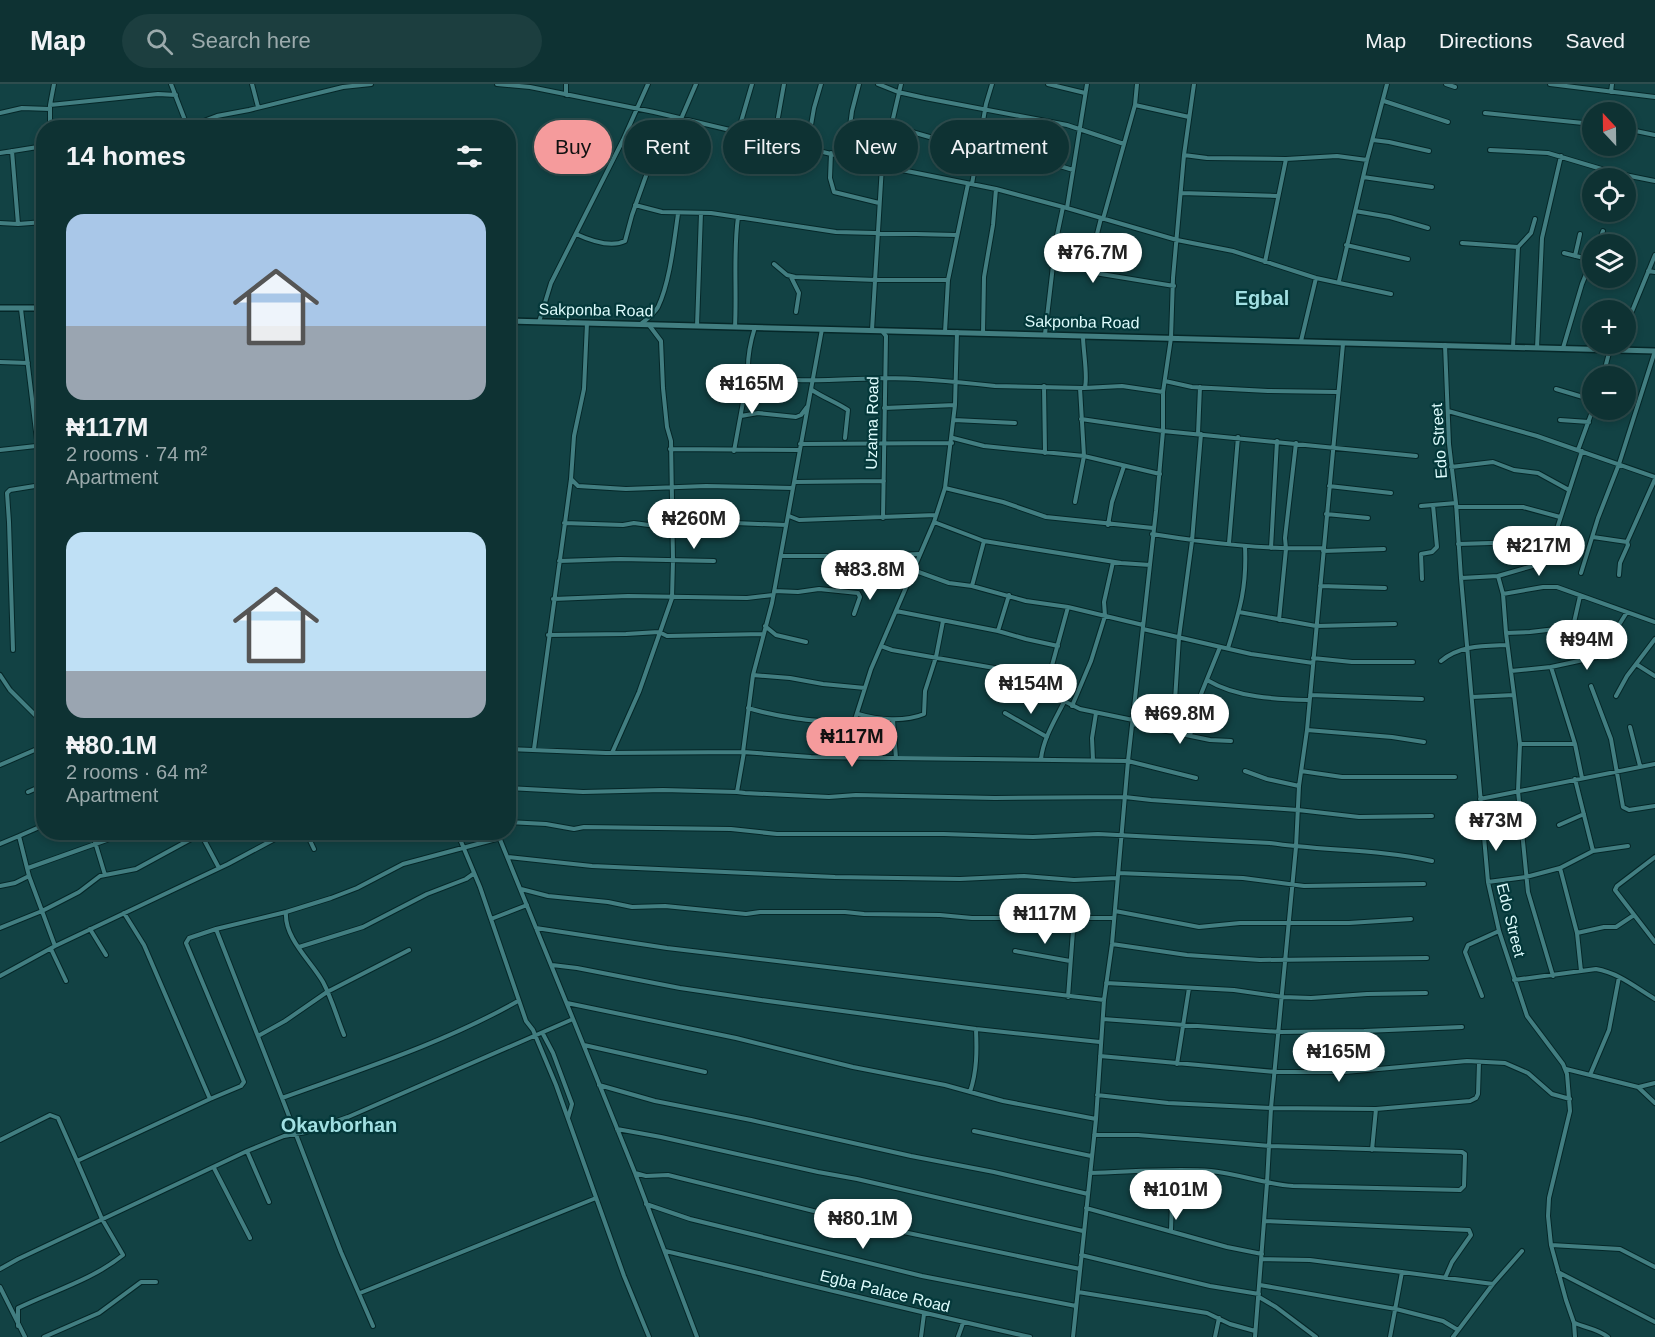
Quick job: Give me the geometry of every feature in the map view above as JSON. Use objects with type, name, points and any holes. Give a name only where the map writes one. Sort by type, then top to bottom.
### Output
[{"type":"main road","points":[[0,308],[36,308]]},
{"type":"main road","name":"Sakponba Road","points":[[516,321],[1045,334],[1343,344],[1582,348]]},
{"type":"main road","name":"Sakponba Road","points":[[1636,349],[1655,351]]},
{"type":"street","points":[[50,120],[54,84]]},
{"type":"street","points":[[171,84],[185,120]]},
{"type":"street","points":[[252,84],[258,107]]},
{"type":"street","points":[[206,120],[343,87],[371,84]]},
{"type":"street","points":[[497,84],[566,94],[723,129]]},
{"type":"street","points":[[566,84],[566,94]]},
{"type":"street","points":[[538,322],[547,293],[623,140],[648,84]]},
{"type":"street","points":[[681,119],[696,84]]},
{"type":"street","points":[[742,120],[752,84]]},
{"type":"street","points":[[778,120],[784,84]]},
{"type":"street","points":[[812,120],[821,84]]},
{"type":"street","points":[[851,120],[859,84]]},
{"type":"street","points":[[878,84],[898,92],[1052,122],[1124,144]]},
{"type":"street","points":[[892,120],[901,84]]},
{"type":"street","points":[[983,120],[992,84]]},
{"type":"street","points":[[1048,84],[1085,93]]},
{"type":"street","points":[[1045,334],[1056,240],[1073,170],[1087,84]]},
{"type":"street","points":[[1137,84],[1135,105],[1088,270],[1174,286]]},
{"type":"street","points":[[1073,1337],[1096,1119],[1100,1042],[1112,944],[1128,760],[1160,474],[1163,392],[1171,338],[1184,155],[1194,84]]},
{"type":"street","points":[[1339,281],[1387,84]]},
{"type":"street","points":[[1446,84],[1455,87]]},
{"type":"street","points":[[1550,84],[1582,86],[1655,97]]},
{"type":"street","points":[[1611,92],[1612,84]]},
{"type":"street","points":[[0,113],[22,108],[50,107],[158,94],[176,95]]},
{"type":"street","points":[[1384,101],[1448,122]]},
{"type":"street","points":[[1135,105],[1189,117]]},
{"type":"street","points":[[1485,113],[1582,123]]},
{"type":"street","points":[[1636,131],[1655,135]]},
{"type":"street","points":[[576,234],[596,241],[622,243],[627,237],[635,206],[653,156],[648,151],[623,140]]},
{"type":"street","points":[[1373,140],[1430,151]]},
{"type":"street","points":[[0,153],[36,147]]},
{"type":"street","points":[[1490,150],[1532,151],[1561,156],[1655,181]]},
{"type":"street","points":[[12,151],[18,224]]},
{"type":"street","points":[[822,151],[834,154]]},
{"type":"street","points":[[831,153],[830,178],[834,192],[879,203]]},
{"type":"street","points":[[1184,155],[1207,158],[1286,159],[1324,156],[1367,160]]},
{"type":"street","points":[[1537,348],[1542,238],[1561,156]]},
{"type":"street","points":[[1265,262],[1286,159]]},
{"type":"street","points":[[1069,169],[1073,170]]},
{"type":"street","points":[[918,173],[996,189],[1177,240],[1217,246],[1316,278],[1339,281],[1391,294]]},
{"type":"street","points":[[872,330],[881,174]]},
{"type":"street","points":[[945,332],[948,280],[956,235],[972,174]]},
{"type":"street","points":[[1363,177],[1432,187]]},
{"type":"street","points":[[983,333],[984,277],[993,225],[996,189]]},
{"type":"street","points":[[1181,193],[1277,196]]},
{"type":"street","points":[[635,206],[678,214],[700,213],[738,217],[837,232],[956,235]]},
{"type":"street","points":[[1355,211],[1390,217],[1428,228]]},
{"type":"street","points":[[698,326],[700,213]]},
{"type":"street","points":[[641,324],[657,309],[669,268],[678,214]]},
{"type":"street","points":[[735,327],[737,291],[735,244],[738,217]]},
{"type":"street","points":[[1513,347],[1518,247],[1531,233],[1535,219]]},
{"type":"street","points":[[0,223],[36,223]]},
{"type":"street","points":[[1575,256],[1580,234]]},
{"type":"street","points":[[1462,243],[1518,247]]},
{"type":"street","points":[[1346,245],[1408,259]]},
{"type":"street","points":[[1564,253],[1582,257]]},
{"type":"street","points":[[1636,301],[1655,255]]},
{"type":"street","points":[[774,264],[791,277],[799,293],[796,312]]},
{"type":"street","points":[[1648,271],[1655,272]]},
{"type":"street","points":[[791,277],[948,280]]},
{"type":"street","points":[[1301,342],[1316,278]]},
{"type":"street","points":[[1563,348],[1583,288]]},
{"type":"street","points":[[0,450],[36,446],[21,309]]},
{"type":"street","points":[[534,749],[571,479],[574,436],[584,389],[587,323]]},
{"type":"street","points":[[612,753],[639,692],[672,597],[670,449],[659,337],[648,324]]},
{"type":"street","points":[[659,337],[668,327]]},
{"type":"street","points":[[734,451],[755,327]]},
{"type":"street","points":[[737,792],[753,675],[774,593],[822,329]]},
{"type":"street","name":"Uzama Road","points":[[881,330],[886,336],[883,518]]},
{"type":"street","points":[[843,757],[865,688],[934,522],[945,488],[954,420],[957,332]]},
{"type":"street","points":[[1075,502],[1084,456],[1081,419],[1082,388],[1086,377],[1083,361],[1083,336]]},
{"type":"street","points":[[1255,1337],[1271,1108],[1290,923],[1299,786],[1310,698],[1343,344]]},
{"type":"street","name":"Edo Street","points":[[1445,345],[1451,467],[1488,882],[1499,931],[1528,1020],[1565,1068],[1570,1100],[1567,1124],[1549,1198],[1548,1216],[1557,1272],[1574,1323],[1575,1337]]},
{"type":"street","points":[[1581,573],[1655,351]]},
{"type":"street","points":[[0,362],[28,363]]},
{"type":"street","points":[[748,375],[789,381],[917,378],[995,386],[1082,388],[1122,386],[1163,392]]},
{"type":"street","points":[[1165,381],[1187,387],[1338,392]]},
{"type":"street","points":[[1044,386],[1045,453]]},
{"type":"street","points":[[1173,732],[1179,637],[1192,541],[1200,434],[1200,387]]},
{"type":"street","points":[[1556,389],[1582,397]]},
{"type":"street","points":[[812,390],[848,410],[845,438]]},
{"type":"street","points":[[741,416],[758,413],[796,417],[801,415],[809,405]]},
{"type":"street","points":[[884,408],[955,405]]},
{"type":"street","points":[[1448,411],[1537,435],[1655,478],[1626,542],[1628,545],[1619,567],[1619,575]]},
{"type":"street","points":[[1081,419],[1163,431],[1416,456]]},
{"type":"street","points":[[954,420],[1015,423]]},
{"type":"street","points":[[1461,578],[1498,576],[1543,563],[1552,544],[1589,422],[1560,420]]},
{"type":"street","points":[[1229,543],[1238,437]]},
{"type":"street","points":[[800,444],[952,441],[1084,456],[1160,474]]},
{"type":"street","points":[[1271,548],[1277,441]]},
{"type":"street","points":[[1279,620],[1286,549],[1285,538],[1296,443]]},
{"type":"street","points":[[670,449],[799,450]]},
{"type":"street","points":[[1451,467],[1493,462],[1514,470],[1538,473],[1569,490]]},
{"type":"street","points":[[1108,525],[1112,501],[1124,466]]},
{"type":"street","points":[[571,479],[578,486],[626,489],[706,486],[793,489]]},
{"type":"street","points":[[794,482],[884,481]]},
{"type":"street","points":[[13,650],[7,494],[9,490],[36,486]]},
{"type":"street","points":[[1329,486],[1390,493]]},
{"type":"street","points":[[945,488],[1003,502],[1046,517],[1152,531],[1192,541],[1286,549],[1384,549]]},
{"type":"street","points":[[1422,579],[1421,554],[1432,552],[1437,547],[1433,505]]},
{"type":"street","points":[[1421,506],[1523,507],[1560,517]]},
{"type":"street","points":[[1326,514],[1368,518]]},
{"type":"street","points":[[788,515],[799,520],[936,515]]},
{"type":"street","points":[[564,523],[623,525],[634,523],[663,527],[672,520]]},
{"type":"street","points":[[934,522],[984,541],[1113,562],[1150,565]]},
{"type":"street","points":[[735,523],[786,525]]},
{"type":"street","points":[[1593,537],[1626,542]]},
{"type":"street","points":[[972,586],[984,541]]},
{"type":"street","points":[[1458,544],[1524,542],[1547,546],[1552,544]]},
{"type":"street","points":[[1228,648],[1245,584],[1245,546]]},
{"type":"street","points":[[781,556],[919,554]]},
{"type":"street","points":[[560,561],[714,561]]},
{"type":"street","points":[[1072,706],[1091,661],[1105,616],[1104,602],[1113,562]]},
{"type":"street","points":[[913,570],[949,583],[972,586],[1026,601],[1068,607],[1228,648],[1313,661],[1413,662]]},
{"type":"street","points":[[1498,576],[1503,594],[1520,744],[1518,791],[1528,892],[1552,976]]},
{"type":"street","points":[[1320,585],[1385,588]]},
{"type":"street","points":[[1503,594],[1550,586],[1655,622]]},
{"type":"street","points":[[553,599],[616,596],[747,598],[819,589],[858,593],[860,597],[854,614]]},
{"type":"street","points":[[998,630],[1009,595]]},
{"type":"street","points":[[1506,633],[1573,627],[1580,596]]},
{"type":"street","points":[[1045,690],[1068,607]]},
{"type":"street","points":[[896,611],[998,630],[1058,646]]},
{"type":"street","points":[[1239,612],[1316,626],[1395,624]]},
{"type":"street","points":[[1511,670],[1551,667],[1597,657],[1627,612]]},
{"type":"street","points":[[858,714],[875,719],[893,720],[924,714],[925,691],[936,657],[943,621]]},
{"type":"street","points":[[765,626],[776,635],[806,642]]},
{"type":"street","points":[[548,635],[658,632],[667,636],[763,634]]},
{"type":"street","points":[[1616,696],[1655,639]]},
{"type":"street","points":[[1441,661],[1454,652],[1467,648],[1507,645]]},
{"type":"street","points":[[881,646],[1000,669],[1045,690],[1072,706],[1190,736],[1231,741]]},
{"type":"street","points":[[1190,736],[1197,704],[1220,646]]},
{"type":"street","points":[[1636,664],[1655,676]]},
{"type":"street","points":[[1551,667],[1575,744],[1582,778]]},
{"type":"street","points":[[0,675],[10,690],[36,715]]},
{"type":"street","points":[[753,675],[865,688]]},
{"type":"street","points":[[1207,680],[1224,689],[1273,699],[1422,699]]},
{"type":"street","points":[[1591,686],[1611,739],[1623,807],[1625,810],[1655,806]]},
{"type":"street","points":[[1472,697],[1514,695]]},
{"type":"street","points":[[1041,759],[1042,748],[1064,702]]},
{"type":"street","points":[[748,708],[790,718],[855,724]]},
{"type":"street","points":[[1005,713],[1047,737]]},
{"type":"street","points":[[1093,760],[1092,738],[1096,713]]},
{"type":"street","points":[[893,720],[896,758]]},
{"type":"street","points":[[1630,727],[1640,766]]},
{"type":"street","points":[[1306,730],[1392,736],[1424,741]]},
{"type":"street","points":[[1520,744],[1575,744]]},
{"type":"street","points":[[0,765],[36,749]]},
{"type":"street","points":[[516,749],[612,753],[743,752],[811,757],[1128,760],[1197,778]]},
{"type":"street","points":[[1480,798],[1655,764]]},
{"type":"street","points":[[1245,771],[1267,779],[1299,786]]},
{"type":"street","points":[[1301,771],[1342,777],[1455,777]]},
{"type":"street","points":[[1575,779],[1593,851]]},
{"type":"street","points":[[28,792],[36,788]]},
{"type":"street","points":[[516,788],[583,792],[663,790],[737,792],[829,797],[856,795],[995,798],[1125,797],[1359,817],[1432,816]]},
{"type":"street","points":[[1559,825],[1584,814]]},
{"type":"street","points":[[516,822],[546,824],[574,829],[595,827],[731,829],[777,834],[944,834],[1033,837],[1098,834],[1270,843],[1400,855],[1432,861]]},
{"type":"street","points":[[0,844],[36,829]]},
{"type":"street","points":[[19,836],[29,876],[66,981]]},
{"type":"street","points":[[94,840],[105,875]]},
{"type":"street","points":[[28,868],[106,840]]},
{"type":"street","points":[[0,928],[42,911],[79,892],[105,875],[136,869],[188,840]]},
{"type":"street","points":[[205,840],[219,868]]},
{"type":"street","points":[[0,976],[53,947],[273,840]]},
{"type":"street","points":[[310,840],[314,849]]},
{"type":"street","points":[[460,840],[491,919],[518,1001],[526,1021],[536,1036],[568,1118],[649,1337]]},
{"type":"street","points":[[77,1161],[241,1086],[244,1082],[186,943],[189,938],[286,912],[357,888],[403,864],[493,840]]},
{"type":"street","points":[[501,840],[635,1173],[697,1337]]},
{"type":"street","points":[[1488,882],[1526,877],[1560,868],[1593,851],[1628,846]]},
{"type":"street","points":[[508,856],[592,866],[835,877],[960,879],[1023,876],[1074,880],[1118,875],[1243,878],[1293,884],[1349,886],[1424,884]]},
{"type":"street","points":[[1654,859],[1615,888],[1616,893],[1655,942]]},
{"type":"street","points":[[1560,868],[1577,933],[1581,971]]},
{"type":"street","points":[[298,947],[363,927],[427,894],[473,874]]},
{"type":"street","points":[[0,886],[15,883],[29,876]]},
{"type":"street","points":[[520,889],[548,896],[608,902],[632,907],[665,906],[746,914],[845,912],[972,918],[1114,918]]},
{"type":"street","points":[[491,919],[527,905]]},
{"type":"street","points":[[1115,911],[1199,927],[1240,923],[1349,923],[1411,919]]},
{"type":"street","points":[[286,912],[286,920],[298,947],[323,983],[344,1035]]},
{"type":"street","points":[[124,913],[144,945],[210,1099]]},
{"type":"street","points":[[1577,933],[1616,927],[1634,915]]},
{"type":"street","points":[[1068,997],[1074,918]]},
{"type":"street","points":[[536,928],[667,948],[1104,1000]]},
{"type":"street","points":[[90,929],[106,955]]},
{"type":"street","points":[[216,929],[297,1135],[312,1180],[373,1326]]},
{"type":"street","points":[[1482,996],[1465,952],[1466,948],[1499,931]]},
{"type":"street","points":[[1112,944],[1188,955],[1260,960],[1427,958]]},
{"type":"street","points":[[258,1036],[294,1016],[327,992],[409,950]]},
{"type":"street","points":[[1014,951],[1070,961]]},
{"type":"street","points":[[552,965],[703,992],[976,1029],[1100,1042]]},
{"type":"street","points":[[1514,980],[1596,969],[1636,985],[1655,999]]},
{"type":"street","points":[[1590,1075],[1609,1030],[1620,977]]},
{"type":"street","points":[[1106,983],[1234,990],[1283,997],[1311,998],[1426,993]]},
{"type":"street","points":[[1177,1064],[1189,988]]},
{"type":"street","points":[[282,1098],[383,1063],[468,1028],[518,1001]]},
{"type":"street","points":[[566,1003],[736,1038],[883,1074],[945,1085],[1096,1119]]},
{"type":"street","points":[[0,1269],[247,1151],[284,1136],[297,1135],[348,1118],[573,1019]]},
{"type":"street","points":[[1103,1019],[1280,1032],[1462,1027]]},
{"type":"street","points":[[970,1092],[976,1068],[976,1029]]},
{"type":"street","points":[[543,1034],[554,1053],[572,1104],[568,1118]]},
{"type":"street","points":[[583,1045],[705,1071]]},
{"type":"street","points":[[1100,1056],[1276,1072],[1345,1072],[1479,1062],[1504,1063],[1528,1073],[1552,1094],[1570,1100]]},
{"type":"street","points":[[1098,1095],[1145,1101],[1271,1108],[1376,1109],[1474,1100],[1478,1094],[1479,1062]]},
{"type":"street","points":[[1565,1068],[1638,1087],[1655,1083]]},
{"type":"street","points":[[599,1085],[655,1101],[1088,1194]]},
{"type":"street","points":[[1638,1087],[1655,1103]]},
{"type":"street","points":[[1372,1150],[1376,1109]]},
{"type":"street","points":[[0,1140],[50,1115],[58,1118],[102,1219],[123,1255],[108,1266],[63,1289],[18,1308],[16,1310],[20,1321],[18,1326]]},
{"type":"street","points":[[617,1130],[866,1181],[1083,1231]]},
{"type":"street","points":[[974,1131],[1091,1156]]},
{"type":"street","points":[[1089,1173],[1212,1171],[1267,1183],[1418,1190],[1460,1190],[1464,1186],[1464,1153],[1270,1146],[1210,1140],[1094,1134]]},
{"type":"street","points":[[247,1151],[268,1202]]},
{"type":"street","points":[[214,1168],[250,1238]]},
{"type":"street","points":[[1171,1230],[1173,1171]]},
{"type":"street","points":[[635,1173],[646,1176],[668,1175],[870,1224],[1080,1269]]},
{"type":"street","points":[[360,1293],[596,1198]]},
{"type":"street","points":[[646,1204],[690,1219],[922,1276],[1076,1306]]},
{"type":"street","points":[[1086,1208],[1262,1256],[1310,1260],[1493,1284]]},
{"type":"street","points":[[1264,1221],[1469,1230],[1472,1235],[1452,1262],[1445,1278]]},
{"type":"street","points":[[1551,1245],[1620,1249],[1655,1268]]},
{"type":"street","name":"Egba Palace Road","points":[[665,1251],[924,1314],[1030,1337]]},
{"type":"street","points":[[1453,1337],[1493,1284],[1522,1251]]},
{"type":"street","points":[[1081,1255],[1259,1296],[1316,1337]]},
{"type":"street","points":[[1390,1337],[1402,1272]]},
{"type":"street","points":[[1557,1272],[1655,1322]]},
{"type":"street","points":[[44,1337],[99,1313],[141,1282],[156,1282]]},
{"type":"street","points":[[1260,1285],[1396,1309],[1443,1321],[1458,1330]]},
{"type":"street","points":[[0,1287],[25,1337]]},
{"type":"street","points":[[1077,1292],[1207,1313],[1255,1331]]},
{"type":"street","points":[[921,1337],[924,1314]]},
{"type":"street","points":[[1215,1337],[1219,1318]]},
{"type":"street","points":[[958,1337],[963,1323]]},
{"type":"street","points":[[1574,1323],[1599,1331],[1608,1337]]},
{"type":"district","name":"Egbal","points":[[1262,298]]},
{"type":"district","name":"Okavborhan","points":[[339,1125]]}]
